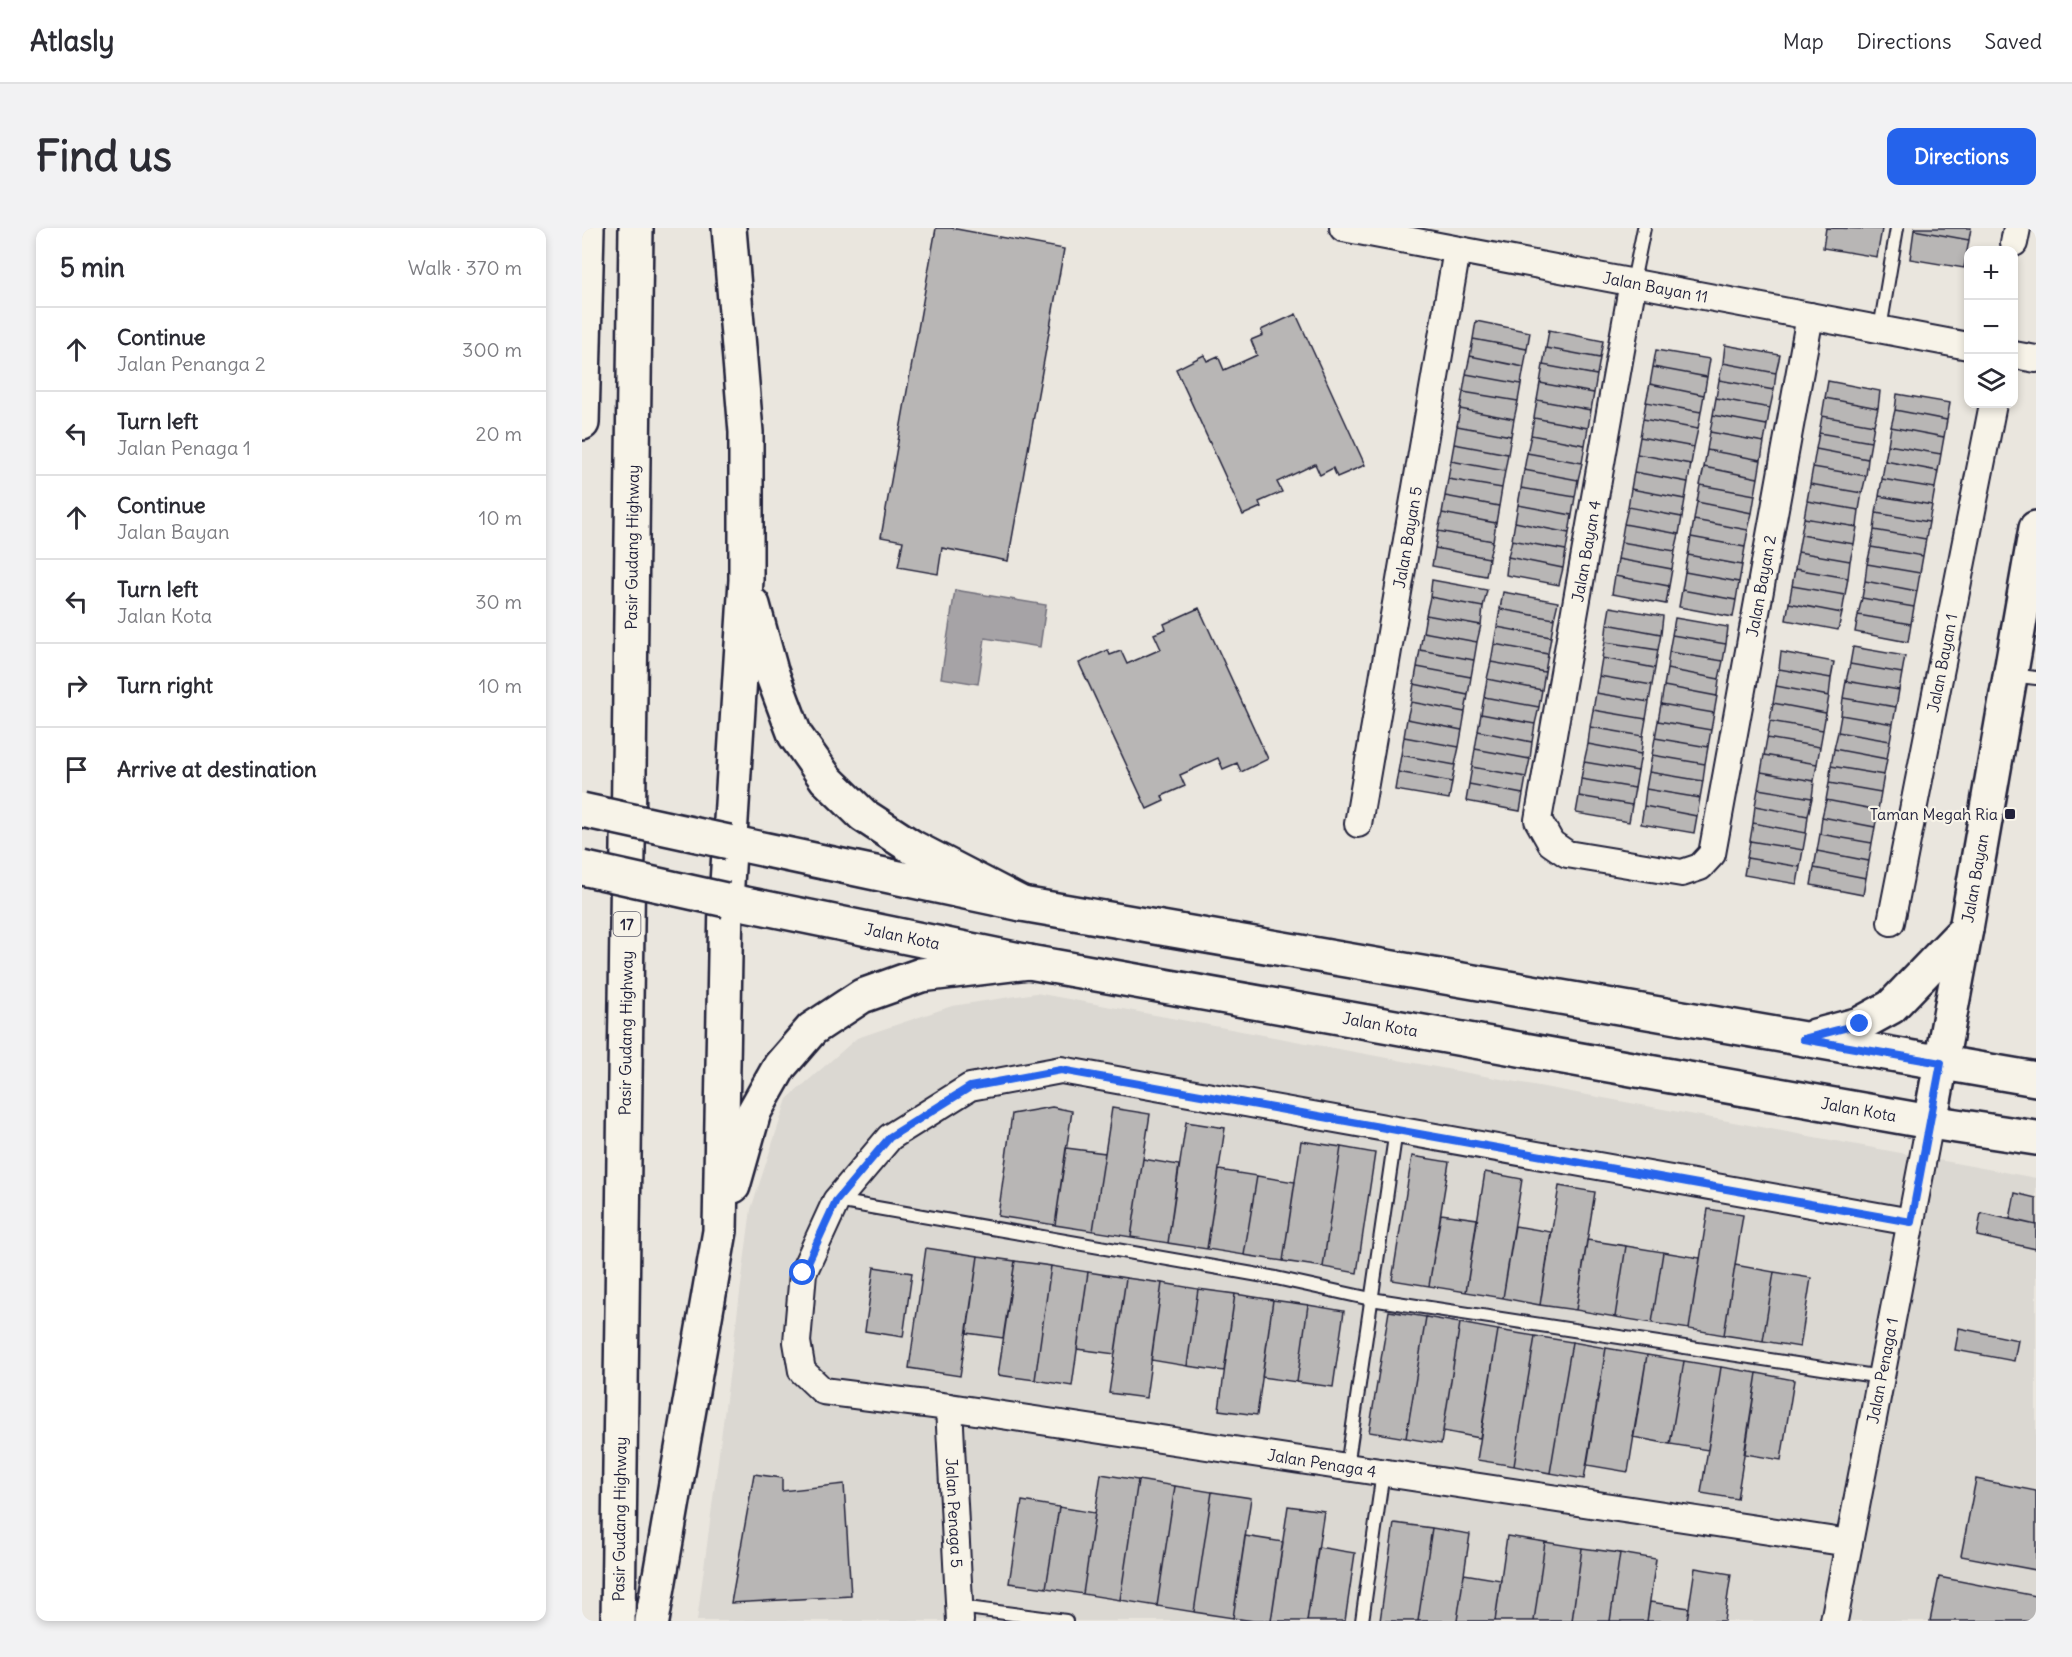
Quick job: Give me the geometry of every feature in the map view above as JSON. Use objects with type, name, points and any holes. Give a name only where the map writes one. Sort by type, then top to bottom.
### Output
[{"type":"main road","points":[[582,423],[587,228]]},
{"type":"main road","name":"Pasir Gudang Highway","points":[[618,1621],[636,228]]},
{"type":"main road","points":[[720,1231],[726,900],[746,580],[746,432],[729,228]]},
{"type":"main road","name":"Jalan Bayan","points":[[1930,1122],[1966,929],[2023,676],[2036,528]]},
{"type":"main road","points":[[746,580],[771,671],[795,735],[826,778],[864,815],[912,847],[1022,904]]},
{"type":"main road","points":[[582,810],[1022,904],[2036,1079]]},
{"type":"main road","name":"Jalan Kota","points":[[582,868],[1029,962],[1930,1122],[2036,1138]]},
{"type":"main road","points":[[1803,1039],[1860,1024],[1891,1007],[1966,929]]},
{"type":"main road","points":[[652,1621],[720,1231],[754,1112],[780,1066],[813,1029],[862,996],[921,975],[1029,962]]},
{"type":"street","name":"Jalan Bayan 11","points":[[1343,228],[1390,232],[1457,250],[1964,345]]},
{"type":"street","name":"Jalan Bayan 5","points":[[1358,824],[1457,250]]},
{"type":"street","name":"Jalan Bayan 4","points":[[1633,282],[1538,820],[1551,843],[1567,854],[1682,873],[1700,867],[1712,854]]},
{"type":"street","name":"Jalan Bayan 2","points":[[1712,854],[1810,316]]},
{"type":"street","points":[[2018,356],[2036,359]]},
{"type":"street","name":"Jalan Bayan 1","points":[[1891,922],[1992,408]]},
{"type":"street","points":[[836,1201],[890,1137],[970,1087],[1061,1070],[1911,1222]]},
{"type":"street","name":"Jalan Penaga 1","points":[[1834,1621],[1930,1122]]},
{"type":"street","name":"Jalan Penaga 4","points":[[836,1201],[803,1273],[797,1341],[802,1371],[823,1391],[950,1407],[1849,1544]]},
{"type":"street","name":"Jalan Penaga 5","points":[[950,1407],[960,1614]]},
{"type":"lane","points":[[1633,282],[1644,228]]},
{"type":"lane","points":[[1880,329],[1897,228]]},
{"type":"lane","points":[[1347,1467],[1396,1130]]},
{"type":"lane","points":[[836,1201],[1276,1278],[1371,1299],[1881,1377]]},
{"type":"lane","points":[[1362,1621],[1383,1472]]},
{"type":"lane","points":[[960,1614],[1066,1621]]},
{"type":"shaded area","points":[[955,590],[1046,605],[1040,647],[985,638],[978,684],[941,678]]},
{"type":"shaded area","points":[[1036,993],[2036,1178],[2036,1621],[697,1621],[751,1209],[787,1099],[857,1038],[952,1006]]},
{"type":"building","points":[[936,228],[951,228],[1064,249],[1008,561],[942,548],[938,574],[898,567],[903,541],[881,537]]},
{"type":"building","points":[[1826,228],[1882,229],[1877,257],[1823,248]]},
{"type":"building","points":[[1915,228],[1971,228],[1969,240],[1914,230]]},
{"type":"building","points":[[1914,230],[1969,240],[1968,246],[1964,246],[1964,268],[1910,259]]},
{"type":"building","points":[[1296,314],[1365,465],[1337,477],[1333,468],[1320,475],[1315,464],[1277,482],[1282,492],[1259,502],[1261,507],[1243,515],[1176,369],[1204,355],[1207,361],[1218,356],[1224,370],[1257,355],[1251,340],[1263,335],[1261,330]]},
{"type":"building","points":[[1476,321],[1530,332],[1527,349],[1473,339]]},
{"type":"building","points":[[1549,330],[1603,341],[1600,358],[1546,348]]},
{"type":"building","points":[[1473,339],[1527,349],[1524,367],[1470,356]]},
{"type":"building","points":[[1725,345],[1780,355],[1776,373],[1723,363]]},
{"type":"building","points":[[1546,348],[1600,358],[1597,375],[1543,365]]},
{"type":"building","points":[[1656,350],[1710,359],[1707,377],[1653,367]]},
{"type":"building","points":[[1470,356],[1524,367],[1521,384],[1466,374]]},
{"type":"building","points":[[1723,363],[1776,373],[1774,390],[1719,380]]},
{"type":"building","points":[[1543,365],[1597,375],[1594,393],[1540,383]]},
{"type":"building","points":[[1653,367],[1707,377],[1704,395],[1650,384]]},
{"type":"building","points":[[1466,374],[1521,384],[1518,401],[1463,392]]},
{"type":"building","points":[[1719,380],[1774,390],[1770,408],[1716,398]]},
{"type":"building","points":[[1828,381],[1880,391],[1878,408],[1825,398]]},
{"type":"building","points":[[1540,383],[1594,393],[1591,410],[1537,400]]},
{"type":"building","points":[[1650,384],[1704,395],[1701,412],[1646,402]]},
{"type":"building","points":[[1463,392],[1518,401],[1514,419],[1460,409]]},
{"type":"building","points":[[1897,394],[1950,403],[1947,420],[1895,410]]},
{"type":"building","points":[[1716,398],[1770,408],[1767,425],[1713,415]]},
{"type":"building","points":[[1825,398],[1878,408],[1874,425],[1822,416]]},
{"type":"building","points":[[1537,400],[1591,410],[1588,428],[1534,418]]},
{"type":"building","points":[[1646,402],[1701,412],[1698,429],[1643,419]]},
{"type":"building","points":[[1460,409],[1514,419],[1511,436],[1457,426]]},
{"type":"building","points":[[1895,410],[1947,420],[1944,437],[1891,427]]},
{"type":"building","points":[[1713,415],[1767,425],[1764,442],[1710,432]]},
{"type":"building","points":[[1822,416],[1874,425],[1871,442],[1819,433]]},
{"type":"building","points":[[1534,418],[1588,428],[1585,445],[1531,435]]},
{"type":"building","points":[[1643,419],[1698,429],[1694,447],[1640,437]]},
{"type":"building","points":[[1457,426],[1511,436],[1508,454],[1454,444]]},
{"type":"building","points":[[1891,427],[1944,437],[1941,454],[1888,445]]},
{"type":"building","points":[[1710,432],[1764,442],[1761,460],[1707,450]]},
{"type":"building","points":[[1819,433],[1871,442],[1868,459],[1816,449]]},
{"type":"building","points":[[1531,435],[1585,445],[1582,463],[1527,453]]},
{"type":"building","points":[[1640,437],[1694,447],[1691,464],[1637,454]]},
{"type":"building","points":[[1454,444],[1508,454],[1505,471],[1451,461]]},
{"type":"building","points":[[1888,445],[1941,454],[1938,471],[1885,461]]},
{"type":"building","points":[[1816,449],[1868,459],[1866,476],[1813,467]]},
{"type":"building","points":[[1707,450],[1761,460],[1758,478],[1704,467]]},
{"type":"building","points":[[1527,453],[1582,463],[1578,480],[1524,470]]},
{"type":"building","points":[[1637,454],[1691,464],[1688,482],[1634,472]]},
{"type":"building","points":[[1451,461],[1505,471],[1502,488],[1448,479]]},
{"type":"building","points":[[1885,461],[1938,471],[1935,488],[1882,479]]},
{"type":"building","points":[[1704,467],[1758,478],[1755,495],[1700,485]]},
{"type":"building","points":[[1813,467],[1866,476],[1862,493],[1810,484]]},
{"type":"building","points":[[1524,470],[1578,480],[1575,497],[1521,488]]},
{"type":"building","points":[[1634,472],[1688,482],[1685,499],[1631,489]]},
{"type":"building","points":[[1448,479],[1502,488],[1499,506],[1445,496]]},
{"type":"building","points":[[1882,479],[1935,488],[1932,505],[1879,496]]},
{"type":"building","points":[[1810,484],[1862,493],[1859,510],[1807,501]]},
{"type":"building","points":[[1700,485],[1755,495],[1752,513],[1697,502]]},
{"type":"building","points":[[1521,488],[1575,497],[1572,515],[1518,505]]},
{"type":"building","points":[[1631,489],[1685,499],[1682,517],[1628,507]]},
{"type":"building","points":[[1445,496],[1499,506],[1496,523],[1442,513]]},
{"type":"building","points":[[1879,496],[1932,505],[1929,522],[1876,513]]},
{"type":"building","points":[[1807,501],[1859,510],[1857,527],[1804,518]]},
{"type":"building","points":[[1697,502],[1752,513],[1748,530],[1694,520]]},
{"type":"building","points":[[1518,505],[1572,515],[1569,533],[1515,522]]},
{"type":"building","points":[[1628,507],[1682,517],[1679,534],[1624,524]]},
{"type":"building","points":[[1442,513],[1496,523],[1493,541],[1438,531]]},
{"type":"building","points":[[1876,513],[1929,522],[1926,539],[1874,530]]},
{"type":"building","points":[[1804,518],[1857,527],[1854,544],[1801,535]]},
{"type":"building","points":[[1694,520],[1748,530],[1745,547],[1691,537]]},
{"type":"building","points":[[1515,522],[1569,533],[1566,550],[1512,540]]},
{"type":"building","points":[[1624,524],[1679,534],[1675,551],[1621,542]]},
{"type":"building","points":[[1874,530],[1926,539],[1923,556],[1871,547]]},
{"type":"building","points":[[1438,531],[1493,541],[1489,558],[1435,548]]},
{"type":"building","points":[[1801,535],[1854,544],[1850,561],[1798,552]]},
{"type":"building","points":[[1691,537],[1745,547],[1742,565],[1688,555]]},
{"type":"building","points":[[1512,540],[1566,550],[1563,568],[1508,557]]},
{"type":"building","points":[[1621,542],[1675,551],[1672,569],[1618,559]]},
{"type":"building","points":[[1871,547],[1923,556],[1920,573],[1867,564]]},
{"type":"building","points":[[1435,548],[1489,558],[1486,576],[1432,566]]},
{"type":"building","points":[[1798,552],[1850,561],[1848,578],[1795,569]]},
{"type":"building","points":[[1688,555],[1742,565],[1739,582],[1685,572]]},
{"type":"building","points":[[1508,557],[1563,568],[1559,585],[1506,575]]},
{"type":"building","points":[[1618,559],[1672,569],[1669,586],[1615,576]]},
{"type":"building","points":[[1867,564],[1920,573],[1917,591],[1865,581]]},
{"type":"building","points":[[1795,569],[1848,578],[1845,595],[1792,586]]},
{"type":"building","points":[[1685,572],[1739,582],[1736,600],[1682,590]]},
{"type":"building","points":[[1615,576],[1669,586],[1666,604],[1612,594]]},
{"type":"building","points":[[1432,580],[1487,590],[1483,607],[1430,597]]},
{"type":"building","points":[[1865,581],[1917,591],[1914,607],[1862,598]]},
{"type":"building","points":[[1792,586],[1845,595],[1842,613],[1789,603]]},
{"type":"building","points":[[1682,590],[1736,600],[1733,617],[1679,607]]},
{"type":"building","points":[[1503,592],[1558,602],[1554,619],[1500,609]]},
{"type":"building","points":[[1430,597],[1483,607],[1481,625],[1426,615]]},
{"type":"building","points":[[1862,598],[1914,607],[1911,624],[1858,615]]},
{"type":"building","points":[[1789,603],[1842,613],[1838,630],[1786,620]]},
{"type":"building","points":[[1610,607],[1663,616],[1661,634],[1607,624]]},
{"type":"building","points":[[1199,608],[1268,759],[1241,772],[1237,763],[1223,769],[1218,758],[1180,775],[1185,786],[1162,796],[1164,801],[1147,809],[1079,663],[1108,650],[1110,655],[1121,651],[1127,664],[1161,649],[1154,634],[1166,629],[1164,624]]},
{"type":"building","points":[[1500,609],[1554,619],[1551,637],[1497,627]]},
{"type":"building","points":[[1426,615],[1481,625],[1477,642],[1423,632]]},
{"type":"building","points":[[1858,615],[1911,624],[1908,642],[1855,632]]},
{"type":"building","points":[[1675,618],[1728,627],[1726,644],[1672,635]]},
{"type":"building","points":[[1607,624],[1661,634],[1658,650],[1605,642]]},
{"type":"building","points":[[1497,627],[1551,637],[1548,654],[1494,644]]},
{"type":"building","points":[[1423,632],[1477,642],[1474,660],[1420,650]]},
{"type":"building","points":[[1672,635],[1726,644],[1723,661],[1669,652]]},
{"type":"building","points":[[1605,642],[1658,650],[1655,668],[1602,658]]},
{"type":"building","points":[[1494,644],[1548,654],[1545,672],[1491,662]]},
{"type":"building","points":[[1853,647],[1905,656],[1902,673],[1850,664]]},
{"type":"building","points":[[1420,650],[1474,660],[1471,677],[1417,667]]},
{"type":"building","points":[[1669,652],[1723,661],[1719,679],[1667,669]]},
{"type":"building","points":[[1781,652],[1834,662],[1831,678],[1779,669]]},
{"type":"building","points":[[1602,658],[1655,668],[1652,685],[1599,676]]},
{"type":"building","points":[[1491,662],[1545,672],[1542,690],[1487,679]]},
{"type":"building","points":[[1850,664],[1902,673],[1899,690],[1846,681]]},
{"type":"building","points":[[1417,667],[1471,677],[1468,695],[1414,684]]},
{"type":"building","points":[[1667,669],[1719,679],[1717,696],[1664,686]]},
{"type":"building","points":[[1779,669],[1831,678],[1829,696],[1776,686]]},
{"type":"building","points":[[1599,676],[1652,685],[1649,702],[1596,693]]},
{"type":"building","points":[[1487,679],[1542,690],[1539,707],[1484,697]]},
{"type":"building","points":[[1846,681],[1899,690],[1896,707],[1843,698]]},
{"type":"building","points":[[1414,684],[1468,695],[1465,712],[1411,702]]},
{"type":"building","points":[[1664,686],[1717,696],[1714,713],[1661,704]]},
{"type":"building","points":[[1776,686],[1829,696],[1826,713],[1773,703]]},
{"type":"building","points":[[1596,693],[1649,702],[1646,719],[1593,710]]},
{"type":"building","points":[[1484,697],[1539,707],[1535,724],[1481,714]]},
{"type":"building","points":[[1843,698],[1896,707],[1893,724],[1841,715]]},
{"type":"building","points":[[1411,702],[1465,712],[1462,730],[1407,719]]},
{"type":"building","points":[[1773,703],[1826,713],[1823,730],[1770,721]]},
{"type":"building","points":[[1661,704],[1714,713],[1711,730],[1658,721]]},
{"type":"building","points":[[1593,710],[1646,719],[1643,736],[1590,727]]},
{"type":"building","points":[[1481,714],[1535,724],[1532,742],[1478,731]]},
{"type":"building","points":[[1841,715],[1893,724],[1890,741],[1838,732]]},
{"type":"building","points":[[1407,719],[1462,730],[1459,747],[1404,737]]},
{"type":"building","points":[[1658,721],[1711,730],[1708,747],[1655,738]]},
{"type":"building","points":[[1770,721],[1823,730],[1820,747],[1767,738]]},
{"type":"building","points":[[1590,727],[1643,736],[1641,754],[1588,744]]},
{"type":"building","points":[[1478,731],[1532,742],[1530,759],[1475,749]]},
{"type":"building","points":[[1838,732],[1890,741],[1887,759],[1834,749]]},
{"type":"building","points":[[1404,737],[1459,747],[1455,765],[1401,755]]},
{"type":"building","points":[[1655,738],[1708,747],[1705,764],[1652,755]]},
{"type":"building","points":[[1767,738],[1820,747],[1817,764],[1764,755]]},
{"type":"building","points":[[1588,744],[1641,754],[1638,771],[1584,762]]},
{"type":"building","points":[[1475,749],[1530,759],[1526,777],[1472,767]]},
{"type":"building","points":[[1834,749],[1887,759],[1884,775],[1831,766]]},
{"type":"building","points":[[1401,755],[1455,765],[1452,782],[1398,772]]},
{"type":"building","points":[[1652,755],[1705,764],[1703,781],[1649,772]]},
{"type":"building","points":[[1764,755],[1817,764],[1814,781],[1761,772]]},
{"type":"building","points":[[1584,762],[1638,771],[1635,788],[1581,779]]},
{"type":"building","points":[[1831,766],[1884,775],[1881,792],[1829,783]]},
{"type":"building","points":[[1472,767],[1526,777],[1523,794],[1469,784]]},
{"type":"building","points":[[1398,772],[1452,782],[1449,799],[1395,790]]},
{"type":"building","points":[[1649,772],[1703,781],[1700,798],[1646,789]]},
{"type":"building","points":[[1761,772],[1814,781],[1812,798],[1758,789]]},
{"type":"building","points":[[1581,779],[1635,788],[1632,805],[1579,796]]},
{"type":"building","points":[[1829,783],[1881,792],[1878,810],[1826,800]]},
{"type":"building","points":[[1469,784],[1523,794],[1520,811],[1466,801]]},
{"type":"building","points":[[1646,789],[1700,798],[1697,816],[1644,806]]},
{"type":"building","points":[[1758,789],[1812,798],[1808,816],[1755,806]]},
{"type":"building","points":[[1579,796],[1632,805],[1629,822],[1576,813]]},
{"type":"building","points":[[1826,800],[1878,810],[1875,827],[1822,817]]},
{"type":"building","points":[[1644,806],[1697,816],[1694,833],[1641,824]]},
{"type":"building","points":[[1755,806],[1808,816],[1806,833],[1753,823]]},
{"type":"building","points":[[1822,817],[1875,827],[1872,843],[1820,834]]},
{"type":"building","points":[[1753,823],[1806,833],[1803,850],[1750,841]]},
{"type":"building","points":[[1820,834],[1872,843],[1869,861],[1817,851]]},
{"type":"building","points":[[1750,841],[1803,850],[1800,867],[1747,858]]},
{"type":"building","points":[[1817,851],[1869,861],[1866,878],[1814,868]]},
{"type":"building","points":[[1747,858],[1800,867],[1797,884],[1744,875]]},
{"type":"building","points":[[1814,868],[1866,878],[1863,895],[1811,885]]},
{"type":"building","points":[[1052,1107],[1072,1111],[1055,1225],[998,1216],[1012,1114]]},
{"type":"building","points":[[1112,1108],[1150,1114],[1131,1237],[1093,1231]]},
{"type":"building","points":[[1186,1122],[1225,1128],[1207,1249],[1168,1243]]},
{"type":"building","points":[[1301,1141],[1341,1147],[1323,1267],[1283,1261]]},
{"type":"building","points":[[1341,1147],[1375,1153],[1357,1273],[1323,1267]]},
{"type":"building","points":[[1066,1148],[1105,1153],[1093,1231],[1055,1225]]},
{"type":"building","points":[[1412,1156],[1449,1162],[1429,1286],[1392,1280]]},
{"type":"building","points":[[1143,1159],[1179,1165],[1168,1243],[1131,1237]]},
{"type":"building","points":[[1219,1170],[1257,1176],[1244,1255],[1207,1249]]},
{"type":"building","points":[[1485,1172],[1522,1179],[1503,1298],[1466,1292]]},
{"type":"building","points":[[1257,1176],[1295,1182],[1283,1261],[1244,1255]]},
{"type":"building","points":[[1559,1186],[1595,1192],[1576,1310],[1540,1305]]},
{"type":"building","points":[[2015,1193],[2036,1198],[2036,1225],[2010,1219]]},
{"type":"building","points":[[1708,1209],[1743,1215],[1724,1335],[1689,1329]]},
{"type":"building","points":[[1981,1213],[2036,1225],[2036,1249],[1977,1236]]},
{"type":"building","points":[[1441,1214],[1477,1219],[1466,1292],[1429,1286]]},
{"type":"building","points":[[1515,1226],[1551,1232],[1540,1305],[1503,1298]]},
{"type":"building","points":[[1587,1240],[1626,1246],[1615,1317],[1576,1310]]},
{"type":"building","points":[[1626,1246],[1663,1252],[1652,1323],[1615,1317]]},
{"type":"building","points":[[926,1248],[978,1256],[960,1376],[909,1368]]},
{"type":"building","points":[[1663,1252],[1700,1258],[1689,1329],[1652,1323]]},
{"type":"building","points":[[978,1256],[1015,1261],[1003,1338],[967,1333]]},
{"type":"building","points":[[1015,1261],[1051,1266],[1035,1380],[998,1375]]},
{"type":"building","points":[[1735,1265],[1774,1272],[1763,1341],[1724,1335]]},
{"type":"building","points":[[1051,1266],[1088,1272],[1072,1386],[1035,1380]]},
{"type":"building","points":[[874,1267],[912,1273],[903,1337],[865,1331]]},
{"type":"building","points":[[1088,1272],[1126,1278],[1115,1354],[1077,1349]]},
{"type":"building","points":[[1774,1272],[1811,1278],[1800,1347],[1763,1341]]},
{"type":"building","points":[[1126,1278],[1162,1283],[1146,1398],[1109,1393]]},
{"type":"building","points":[[1162,1283],[1198,1289],[1187,1366],[1151,1360]]},
{"type":"building","points":[[1198,1289],[1235,1294],[1224,1371],[1187,1366]]},
{"type":"building","points":[[1235,1294],[1273,1300],[1257,1415],[1219,1410]]},
{"type":"building","points":[[1273,1300],[1308,1305],[1297,1382],[1262,1377]]},
{"type":"building","points":[[1308,1305],[1344,1311],[1333,1387],[1297,1382]]},
{"type":"building","points":[[1389,1311],[1426,1317],[1406,1438],[1369,1432]]},
{"type":"building","points":[[1426,1317],[1460,1323],[1441,1444],[1406,1438]]},
{"type":"building","points":[[1460,1323],[1498,1330],[1480,1438],[1443,1431]]},
{"type":"building","points":[[1959,1328],[2018,1340],[2014,1361],[1955,1350]]},
{"type":"building","points":[[1498,1330],[1535,1336],[1514,1466],[1477,1460]]},
{"type":"building","points":[[1535,1336],[1572,1342],[1550,1473],[1514,1466]]},
{"type":"building","points":[[1572,1342],[1606,1348],[1584,1479],[1550,1473]]},
{"type":"building","points":[[1606,1348],[1647,1355],[1628,1472],[1587,1465]]},
{"type":"building","points":[[1647,1355],[1684,1361],[1670,1444],[1633,1437]]},
{"type":"building","points":[[1684,1361],[1721,1367],[1708,1450],[1670,1444]]},
{"type":"building","points":[[1721,1367],[1757,1373],[1737,1499],[1701,1493]]},
{"type":"building","points":[[1757,1373],[1794,1380],[1781,1460],[1745,1454]]},
{"type":"building","points":[[754,1474],[782,1478],[782,1491],[844,1484],[851,1596],[731,1603]]},
{"type":"building","points":[[1101,1474],[1138,1480],[1120,1600],[1083,1594]]},
{"type":"building","points":[[1976,1479],[2036,1491],[2036,1570],[1961,1556]]},
{"type":"building","points":[[1138,1480],[1175,1486],[1157,1606],[1120,1600]]},
{"type":"building","points":[[1175,1486],[1212,1492],[1194,1612],[1157,1606]]},
{"type":"building","points":[[1212,1492],[1251,1498],[1233,1618],[1194,1612]]},
{"type":"building","points":[[1022,1501],[1059,1507],[1046,1588],[1009,1583]]},
{"type":"building","points":[[1288,1506],[1324,1511],[1307,1621],[1271,1621]]},
{"type":"building","points":[[1059,1507],[1095,1513],[1083,1594],[1046,1588]]},
{"type":"building","points":[[1394,1523],[1432,1528],[1418,1621],[1380,1621]]},
{"type":"building","points":[[1432,1528],[1470,1534],[1457,1621],[1418,1621]]},
{"type":"building","points":[[1245,1536],[1283,1542],[1271,1621],[1233,1618]]},
{"type":"building","points":[[1507,1536],[1545,1542],[1534,1621],[1495,1621]]},
{"type":"building","points":[[1545,1542],[1582,1548],[1572,1621],[1534,1621]]},
{"type":"building","points":[[1318,1547],[1355,1553],[1345,1621],[1307,1621]]},
{"type":"building","points":[[1582,1548],[1620,1553],[1610,1621],[1572,1621]]},
{"type":"building","points":[[1620,1553],[1656,1559],[1647,1621],[1610,1621]]},
{"type":"building","points":[[1695,1568],[1731,1574],[1724,1621],[1687,1621]]},
{"type":"building","points":[[1464,1574],[1501,1580],[1495,1621],[1457,1621]]},
{"type":"building","points":[[1939,1577],[2036,1596],[2036,1621],[1930,1621]]},
{"type":"building","points":[[1650,1602],[1689,1608],[1687,1621],[1647,1621]]},
{"type":"place","name":"Taman Megah Ria","points":[[2010,814]]},
{"type":"route","points":[[803,1273],[836,1201],[890,1137],[970,1087],[1061,1070],[1911,1222],[1941,1063],[1803,1039],[1860,1024]]}]
